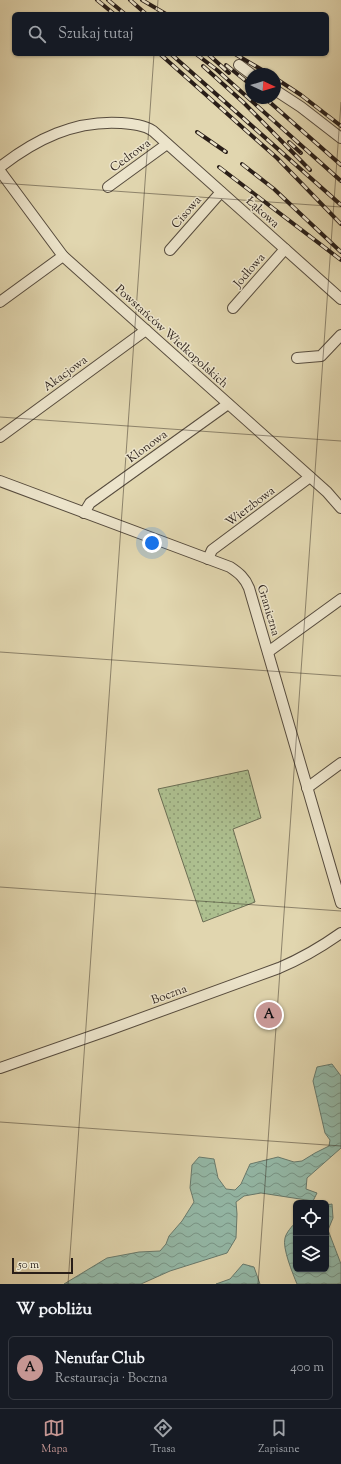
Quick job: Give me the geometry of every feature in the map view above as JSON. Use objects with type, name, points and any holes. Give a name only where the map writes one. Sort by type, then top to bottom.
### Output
[{"type":"street","points":[[239,65],[245,70]]},
{"type":"street","points":[[281,94],[301,107],[341,138]]},
{"type":"street","name":"Łąkowa","points":[[0,167],[50,135],[78,126],[96,123],[117,123],[145,127],[153,131],[341,299]]},
{"type":"street","name":"Cedrowa","points":[[108,187],[167,144]]},
{"type":"street","name":"Powstańców Wielkopolskich","points":[[0,171],[63,256],[310,477],[341,508]]},
{"type":"street","name":"Cisowa","points":[[170,250],[221,192]]},
{"type":"street","name":"Jodłowa","points":[[234,308],[285,249]]},
{"type":"street","points":[[0,302],[63,256]]},
{"type":"street","name":"Akacjowa","points":[[0,437],[146,330]]},
{"type":"street","points":[[297,358],[321,356],[341,335]]},
{"type":"street","name":"Klonowa","points":[[84,513],[90,503],[228,404]]},
{"type":"street","name":"Wierzbowa","points":[[208,559],[212,550],[310,477]]},
{"type":"street","name":"Graniczna","points":[[0,481],[230,567],[245,579],[249,588],[341,902]]},
{"type":"street","points":[[268,652],[341,599]]},
{"type":"street","points":[[308,788],[341,763]]},
{"type":"street","name":"Boczna","points":[[0,1068],[279,968],[305,957],[341,933]]},
{"type":"shaded area","points":[[248,770],[261,818],[233,829],[255,902],[203,922],[158,789]]},
{"type":"water","points":[[332,1064],[341,1076],[341,1148],[307,1178],[306,1189],[317,1193],[314,1200],[261,1193],[244,1196],[236,1202],[236,1238],[227,1253],[170,1271],[141,1284],[64,1284],[107,1258],[139,1252],[160,1251],[194,1202],[190,1188],[192,1165],[199,1157],[214,1159],[218,1178],[226,1189],[235,1190],[241,1184],[250,1164],[278,1157],[294,1162],[302,1161],[329,1146],[330,1140],[325,1133],[313,1081],[317,1067]]},
{"type":"water","points":[[329,1204],[332,1204],[333,1218],[329,1228]]},
{"type":"water","points":[[293,1225],[293,1272],[329,1272],[329,1233],[341,1264],[341,1284],[297,1284],[286,1254],[284,1242],[289,1230]]},
{"type":"water","points":[[243,1264],[254,1267],[260,1284],[216,1284],[230,1279]]},
{"type":"railway","points":[[97,0],[112,12]]},
{"type":"railway","points":[[108,0],[123,12]]},
{"type":"railway","points":[[130,0],[144,12]]},
{"type":"railway","points":[[142,0],[163,12]]},
{"type":"railway","points":[[162,56],[277,158],[341,224]]},
{"type":"railway","points":[[173,56],[341,205]]},
{"type":"railway","points":[[199,56],[217,70],[341,181]]},
{"type":"railway","points":[[210,56],[229,73]]},
{"type":"railway","points":[[238,56],[259,68]]},
{"type":"railway","points":[[226,65],[245,80]]},
{"type":"railway","points":[[203,66],[243,102],[310,170]]},
{"type":"railway","points":[[281,82],[301,95],[341,126]]},
{"type":"railway","points":[[272,104],[341,165]]},
{"type":"railway","points":[[197,132],[226,152]]},
{"type":"railway","points":[[289,142],[301,153]]},
{"type":"railway","points":[[242,164],[274,189],[341,252]]},
{"type":"railway","points":[[219,167],[341,260]]},
{"type":"place","name":"Nenufar Club","points":[[269,1015]]}]
